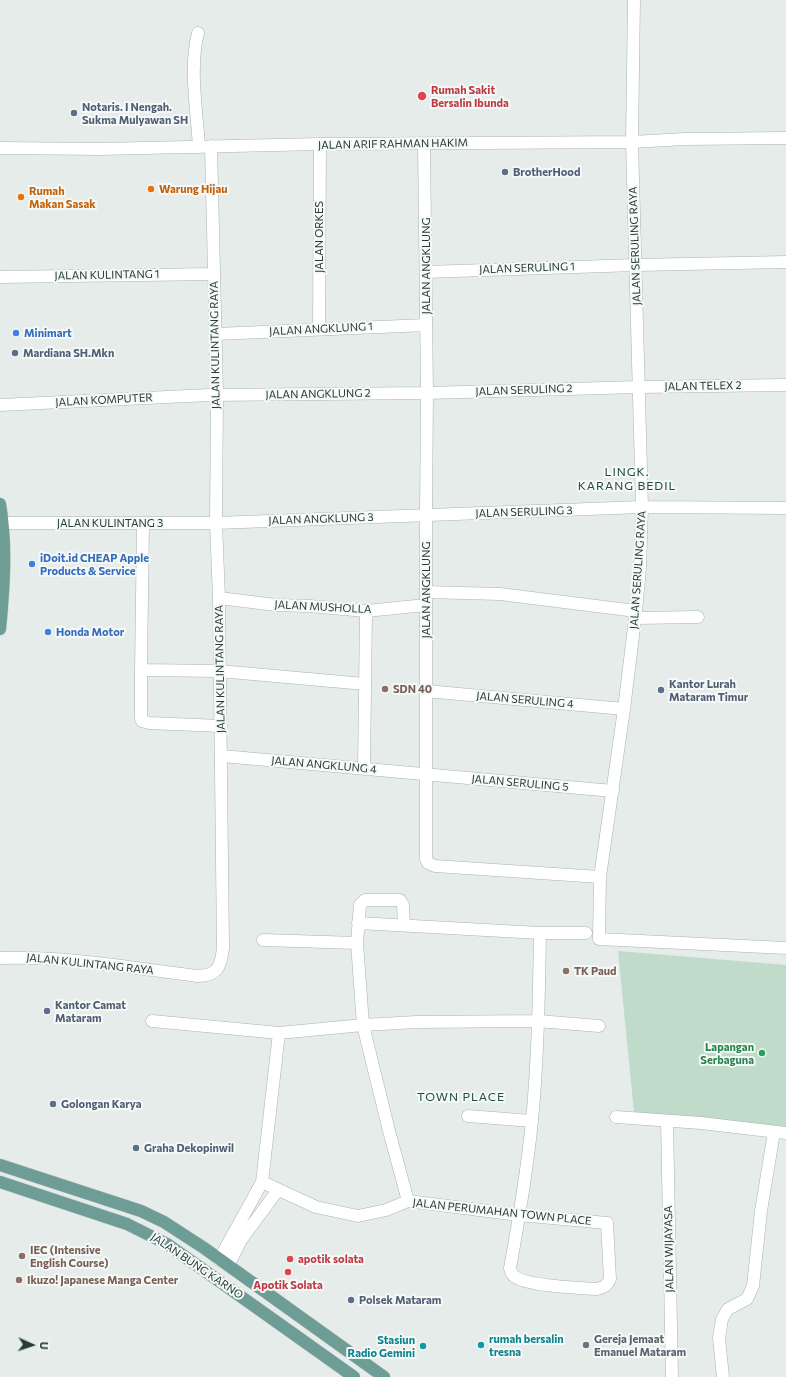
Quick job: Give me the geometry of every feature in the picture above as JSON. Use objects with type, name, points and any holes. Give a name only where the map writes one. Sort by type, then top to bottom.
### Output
[{"type":"main road","points":[[0,504],[4,555],[0,623]]},
{"type":"main road","points":[[0,1165],[141,1211],[176,1229],[384,1377]]},
{"type":"main road","name":"JALAN BUNG KARNO","points":[[0,1182],[127,1224],[167,1244],[354,1377]]},
{"type":"main road","points":[[167,1244],[176,1229]]},
{"type":"main road","points":[[344,1370],[354,1356]]},
{"type":"street","name":"JALAN SERULING RAYA","points":[[634,0],[632,265],[642,507],[640,568],[636,614],[624,709],[600,876],[599,939],[786,948]]},
{"type":"street","points":[[198,33],[194,66],[199,147]]},
{"type":"street","name":"JALAN ARIF RAHMAN HAKIM","points":[[0,148],[100,150],[320,144],[632,142],[685,139],[786,138]]},
{"type":"street","name":"JALAN ORKES","points":[[319,330],[320,144]]},
{"type":"street","name":"JALAN ANGKLUNG","points":[[424,144],[427,393],[426,856],[428,863],[431,865],[600,876]]},
{"type":"street","name":"JALAN KULINTANG RAYA","points":[[0,958],[26,957],[68,960],[197,976],[207,976],[214,972],[221,964],[223,948],[222,756],[213,395],[216,334],[213,274],[211,146]]},
{"type":"street","name":"JALAN SERULING 1","points":[[426,272],[632,265],[786,262]]},
{"type":"street","name":"JALAN KULINTANG 1","points":[[0,277],[213,274]]},
{"type":"street","name":"JALAN ANGKLUNG 1","points":[[216,334],[426,325]]},
{"type":"street","name":"JALAN TELEX 2","points":[[621,388],[786,385]]},
{"type":"street","name":"JALAN SERULING 2","points":[[427,393],[621,388]]},
{"type":"street","name":"JALAN ANGKLUNG 2","points":[[213,395],[427,393]]},
{"type":"street","name":"JALAN KOMPUTER","points":[[0,405],[213,395]]},
{"type":"street","name":"JALAN SERULING 3","points":[[426,515],[642,507],[786,508]]},
{"type":"street","name":"JALAN ANGKLUNG 3","points":[[216,523],[426,515]]},
{"type":"street","name":"JALAN KULINTANG 3","points":[[2,523],[216,523]]},
{"type":"street","points":[[144,524],[140,719],[142,721],[149,722],[221,726]]},
{"type":"street","points":[[426,592],[500,594],[636,614],[698,618]]},
{"type":"street","name":"JALAN MUSHOLLA","points":[[219,598],[276,606],[309,606],[366,611],[426,605]]},
{"type":"street","points":[[364,769],[366,611]]},
{"type":"street","points":[[141,670],[219,671],[365,684]]},
{"type":"street","name":"JALAN SERULING 4","points":[[426,691],[624,709]]},
{"type":"street","name":"JALAN ANGKLUNG 4","points":[[222,756],[426,774]]},
{"type":"street","name":"JALAN SERULING 5","points":[[426,774],[613,791]]},
{"type":"street","points":[[404,925],[402,902],[395,899],[365,900],[360,905],[357,943],[363,1025],[388,1131],[408,1201]]},
{"type":"street","points":[[358,923],[540,933],[586,933]]},
{"type":"street","points":[[519,1215],[532,1121],[538,1021],[540,933]]},
{"type":"street","points":[[263,940],[357,943]]},
{"type":"street","points":[[152,1021],[279,1033],[363,1025],[417,1022],[538,1021],[599,1026]]},
{"type":"street","points":[[224,1263],[231,1238],[262,1182],[279,1033]]},
{"type":"street","points":[[468,1116],[532,1121]]},
{"type":"street","points":[[616,1117],[701,1123],[780,1133],[761,1211],[753,1286],[747,1299],[728,1309],[722,1319],[719,1338],[723,1377]]},
{"type":"street","name":"JALAN WIJAYASA","points":[[667,1121],[672,1377]]},
{"type":"street","name":"JALAN PERUMAHAN TOWN PLACE","points":[[262,1182],[316,1207],[358,1216],[386,1210],[408,1201],[519,1215],[606,1223],[610,1279],[608,1284],[603,1288],[597,1289],[548,1286],[518,1279],[512,1274],[510,1268],[519,1215]]},
{"type":"street","points":[[224,1263],[278,1190]]},
{"type":"green space","points":[[618,951],[786,965],[786,1128],[634,1112]]},
{"type":"place","name":"Rumah Sakit Bersalin Ibunda","points":[[422,96]]},
{"type":"place","name":"Notaris. I Nengah. Sukma Mulyawan SH","points":[[74,113]]},
{"type":"place","name":"BrotherHood","points":[[505,172]]},
{"type":"place","name":"Warung Hijau","points":[[151,189]]},
{"type":"place","name":"Rumah Makan Sasak","points":[[21,197]]},
{"type":"place","name":"Minimart","points":[[16,333]]},
{"type":"place","name":"Mardiana SH.Mkn","points":[[15,353]]},
{"type":"place","name":"iDoit.id CHEAP Apple Products & Service","points":[[32,564]]},
{"type":"place","name":"Honda Motor","points":[[48,632]]},
{"type":"place","name":"SDN 40","points":[[385,689]]},
{"type":"place","name":"Kantor Lurah Mataram Timur","points":[[661,690]]},
{"type":"place","name":"TK Paud","points":[[566,971]]},
{"type":"place","name":"Kantor Camat Mataram","points":[[47,1011]]},
{"type":"place","name":"Lapangan Serbaguna","points":[[762,1053]]},
{"type":"place","name":"Golongan Karya","points":[[53,1104]]},
{"type":"place","name":"Graha Dekopinwil","points":[[136,1148]]},
{"type":"place","name":"IEC (Intensive English Course)","points":[[22,1256]]},
{"type":"place","name":"apotik solata","points":[[290,1259]]},
{"type":"place","name":"Apotik Solata","points":[[288,1272]]},
{"type":"place","name":"Ikuzo! Japanese Manga Center","points":[[19,1280]]},
{"type":"place","name":"Polsek Mataram","points":[[351,1300]]},
{"type":"place","name":"rumah bersalin tresna","points":[[481,1345]]},
{"type":"place","name":"Gereja Jemaat Emanuel Mataram","points":[[586,1345]]},
{"type":"place","name":"Stasiun Radio Gemini","points":[[423,1346]]},
{"type":"district","name":"LINGK. KARANG BEDIL","points":[[627,479]]},
{"type":"district","name":"TOWN PLACE","points":[[461,1097]]}]
